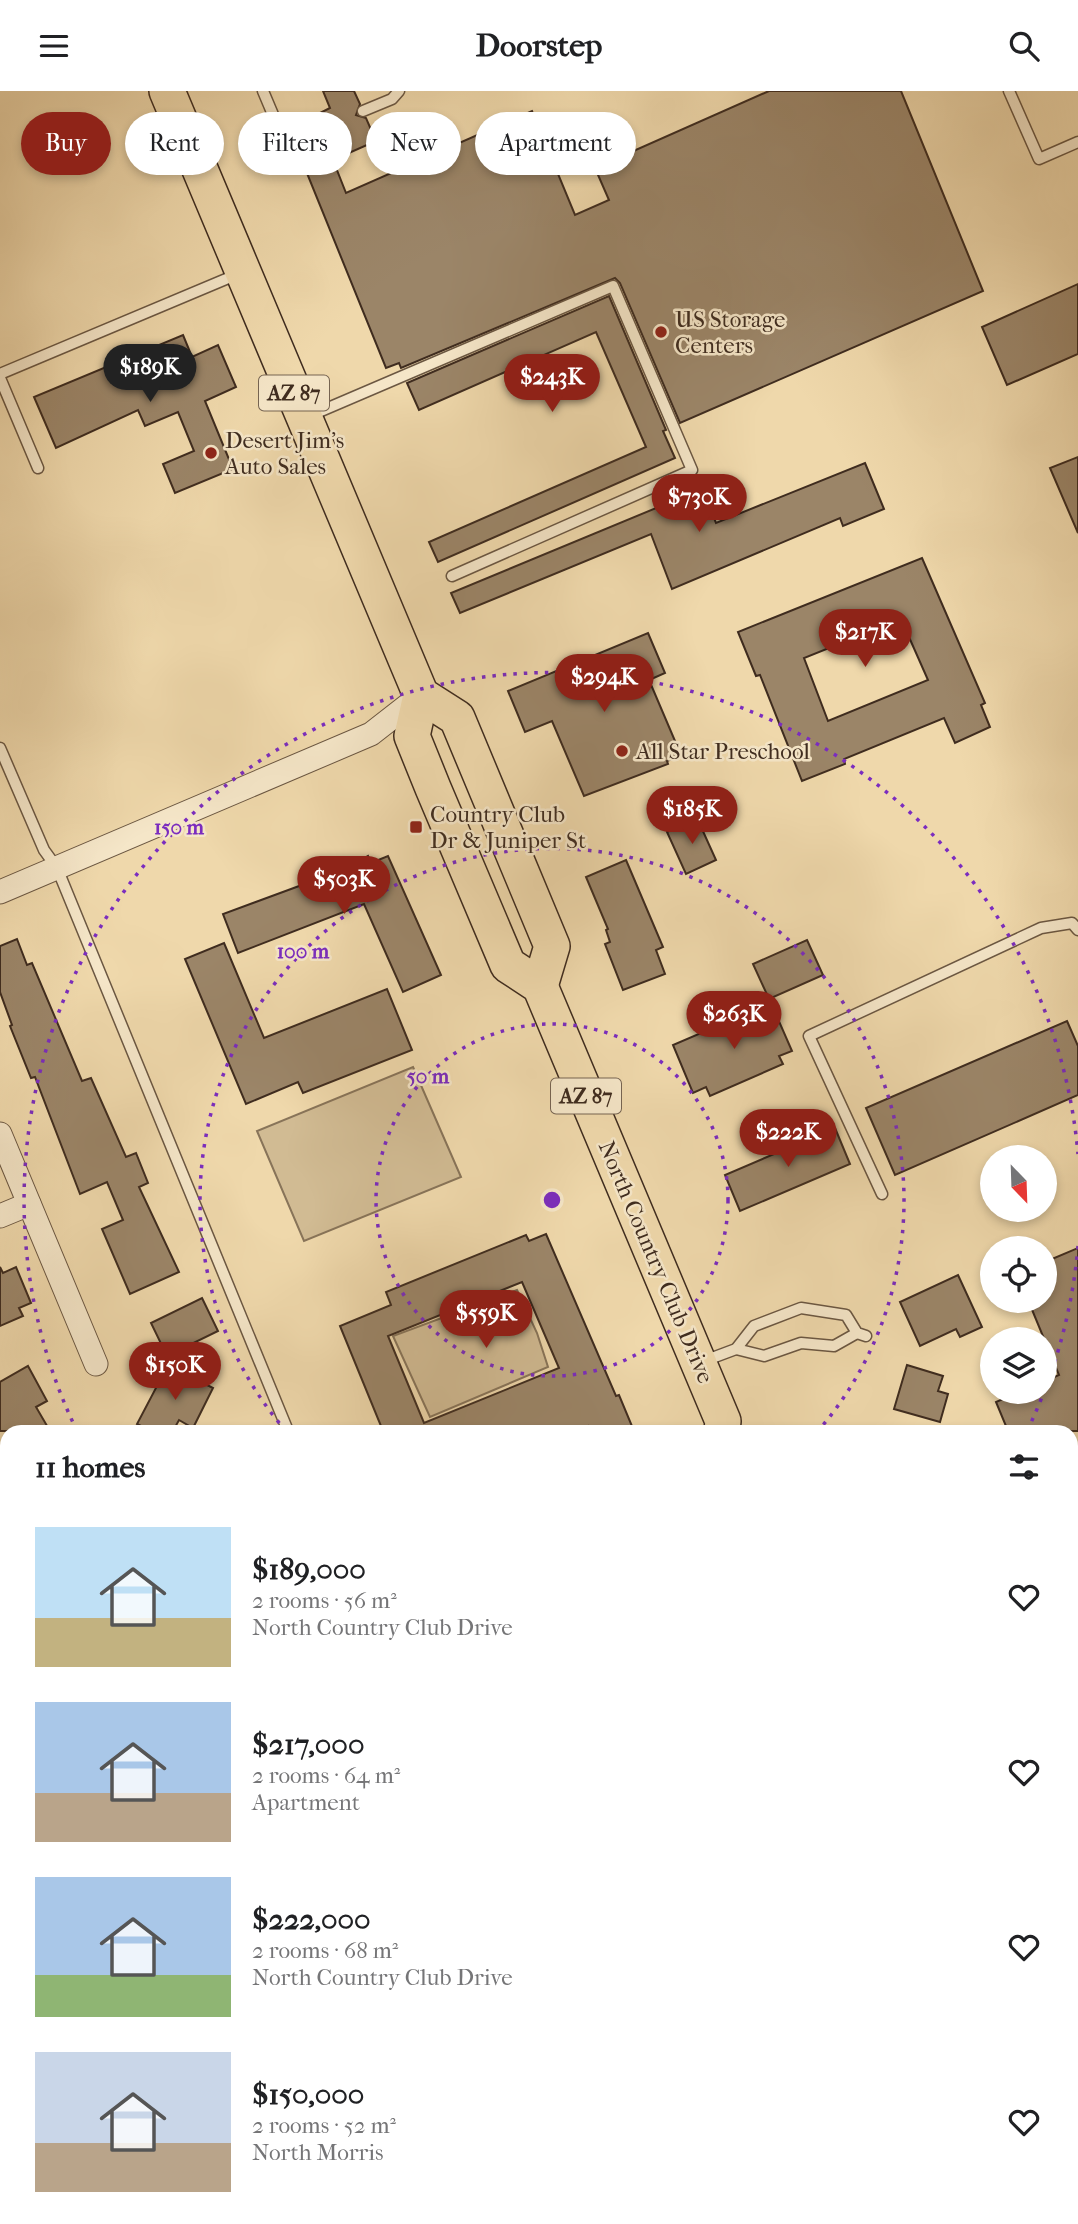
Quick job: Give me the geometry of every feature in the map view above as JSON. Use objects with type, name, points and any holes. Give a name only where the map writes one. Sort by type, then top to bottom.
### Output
[{"type":"main road","name":"AZ 87","points":[[167,91],[421,695]]},
{"type":"main road","points":[[421,695],[457,718],[552,946],[540,986],[508,965],[433,788],[412,736],[421,695]]},
{"type":"main road","name":"North Country Club Drive","points":[[540,986],[725,1425]]},
{"type":"street","points":[[0,892],[371,734],[421,695]]},
{"type":"street","points":[[0,1134],[96,1364]]},
{"type":"street","points":[[0,1216],[29,1204]]},
{"type":"lane","points":[[262,91],[271,112]]},
{"type":"lane","points":[[363,111],[411,91]]},
{"type":"lane","points":[[1009,91],[1039,159],[1078,142]]},
{"type":"lane","points":[[38,468],[0,376],[243,272]]},
{"type":"lane","points":[[305,418],[613,286],[692,470],[452,576]]},
{"type":"lane","points":[[0,748],[44,850],[57,868],[286,1425]]},
{"type":"lane","points":[[882,1194],[809,1036],[1041,927],[1072,923],[1078,930]]},
{"type":"lane","points":[[698,1364],[736,1349],[754,1326],[801,1308],[846,1315],[861,1334],[834,1346],[801,1343],[764,1356],[736,1349]]},
{"type":"shaded area","points":[[413,1067],[461,1177],[304,1241],[257,1131]]},
{"type":"shaded area","points":[[517,1290],[537,1333],[548,1367],[430,1417],[393,1336]]},
{"type":"building","points":[[323,91],[354,91],[360,104],[356,115],[366,118],[366,145],[352,152],[352,112],[322,112],[330,108]]},
{"type":"building","points":[[769,91],[901,91],[983,291],[680,423],[620,283],[615,278],[401,368],[399,363],[386,368],[308,175],[339,175],[346,193],[387,175],[461,175],[461,142],[475,136],[475,175],[558,175],[575,215],[609,200],[598,175],[636,175],[636,150]]},
{"type":"building","points":[[1078,284],[1078,354],[1007,385],[982,327]]},
{"type":"building","points":[[609,296],[666,430],[663,431],[675,458],[438,562],[429,542],[646,447],[596,332],[419,410],[407,383]]},
{"type":"building","points":[[183,335],[192,357],[218,345],[236,387],[205,401],[233,469],[175,493],[163,464],[194,451],[178,412],[145,426],[138,410],[56,448],[34,397]]},
{"type":"building","points":[[1078,457],[1078,533],[1050,468]]},
{"type":"building","points":[[865,463],[884,509],[843,526],[840,518],[672,589],[651,534],[460,613],[451,593],[702,489],[716,523]]},
{"type":"building","points":[[922,558],[985,703],[981,705],[990,727],[955,743],[944,718],[844,759],[845,764],[802,781],[760,675],[756,676],[738,632]],"holes":[[[901,619],[928,680],[828,721],[804,658]]]},
{"type":"building","points":[[648,633],[665,673],[649,680],[681,755],[667,761],[668,764],[584,796],[552,721],[525,732],[508,691]]},
{"type":"building","points":[[697,818],[716,860],[686,874],[667,832]]},
{"type":"building","points":[[368,856],[371,863],[388,856],[441,975],[403,992],[364,904],[238,953],[223,914],[348,868]]},
{"type":"building","points":[[626,860],[663,947],[656,950],[665,974],[623,990],[605,944],[610,942],[606,930],[608,929],[586,877]]},
{"type":"building","points":[[17,939],[27,965],[32,963],[82,1081],[91,1078],[126,1157],[136,1153],[148,1183],[139,1187],[179,1272],[130,1294],[102,1229],[123,1220],[107,1182],[80,1194],[35,1077],[31,1078],[10,1026],[12,1025],[0,992],[0,946]]},
{"type":"building","points":[[807,940],[823,975],[769,999],[753,964]]},
{"type":"building","points":[[224,943],[264,1038],[387,989],[412,1050],[303,1093],[298,1082],[246,1104],[185,959]]},
{"type":"building","points":[[771,1003],[792,1051],[779,1056],[783,1064],[710,1096],[706,1087],[693,1093],[673,1045]]},
{"type":"building","points":[[1067,1021],[1078,1046],[1078,1095],[895,1175],[866,1108]]},
{"type":"building","points":[[835,1128],[850,1164],[740,1211],[725,1175]]},
{"type":"building","points":[[546,1234],[616,1396],[619,1395],[632,1425],[381,1425],[340,1326],[391,1305],[386,1292],[526,1235],[529,1241]],"holes":[[[522,1282],[559,1368],[424,1423],[388,1336]]]},
{"type":"building","points":[[1078,1248],[1078,1425],[1006,1425],[997,1404],[1057,1404],[1057,1327],[1039,1327],[1033,1313],[1057,1313],[1057,1257]]},
{"type":"building","points":[[0,1267],[3,1273],[16,1267],[31,1303],[19,1308],[23,1316],[0,1326]]},
{"type":"building","points":[[958,1275],[982,1327],[960,1337],[956,1329],[920,1346],[900,1302]]},
{"type":"building","points":[[202,1298],[218,1331],[167,1356],[151,1323]]},
{"type":"building","points":[[168,1365],[213,1388],[194,1425],[179,1420],[176,1425],[137,1424]]},
{"type":"building","points":[[907,1365],[943,1376],[938,1391],[948,1394],[940,1422],[894,1409]]},
{"type":"building","points":[[28,1366],[47,1401],[36,1407],[46,1425],[0,1425],[0,1382]]},
{"type":"place","name":"US Storage Centers","points":[[661,332]]},
{"type":"place","name":"Desert Jim's Auto Sales","points":[[211,453]]},
{"type":"place","name":"All Star Preschool","points":[[622,751]]},
{"type":"place","name":"Country Club Dr & Juniper St","points":[[416,827]]}]
